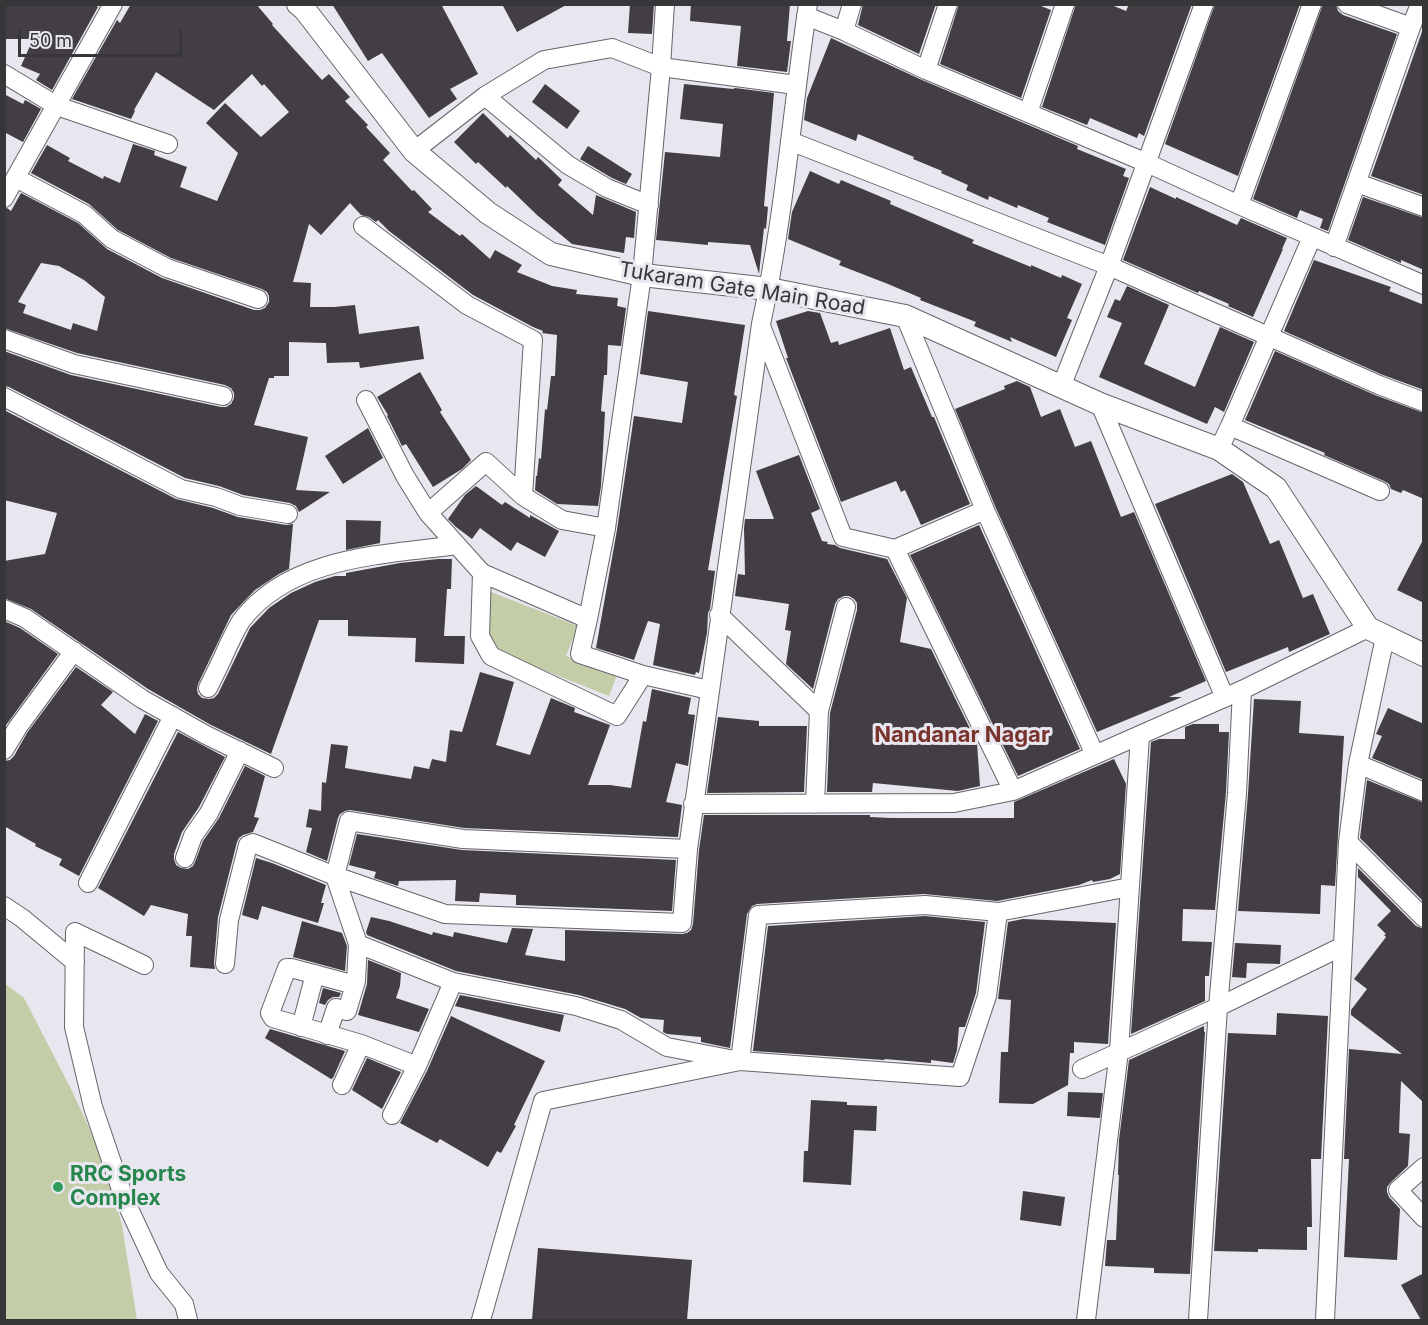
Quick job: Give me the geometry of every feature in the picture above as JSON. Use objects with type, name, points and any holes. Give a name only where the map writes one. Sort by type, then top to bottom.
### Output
[{"type":"street","points":[[4,198],[113,4]]},
{"type":"street","points":[[665,4],[642,275],[606,528],[580,654],[643,675],[709,690]]},
{"type":"street","points":[[844,31],[852,4]]},
{"type":"street","points":[[926,70],[948,4]]},
{"type":"street","points":[[1028,113],[1065,4]]},
{"type":"street","points":[[1061,387],[1109,266],[1204,4]]},
{"type":"street","points":[[1239,205],[1312,4]]},
{"type":"street","points":[[1347,4],[1411,27]]},
{"type":"street","points":[[1334,247],[1420,4]]},
{"type":"street","name":"Tukaram Gate Main Road","points":[[305,6],[414,151],[488,213],[551,254],[642,275],[768,289],[905,316],[1100,404],[1219,449],[1276,488],[1376,633]]},
{"type":"street","points":[[225,964],[228,920],[248,845],[253,843],[335,876],[445,914],[682,923],[693,804],[760,324],[768,289],[807,10],[844,31],[926,70],[1147,163],[1424,285]]},
{"type":"street","points":[[414,151],[485,96],[544,60],[612,48],[661,67],[796,85]]},
{"type":"street","points":[[4,74],[57,106],[168,144]]},
{"type":"street","points":[[485,96],[567,165],[607,188],[649,205]]},
{"type":"street","points":[[790,141],[1109,266],[1379,385],[1424,402]]},
{"type":"street","points":[[16,178],[84,214],[112,238],[167,268],[258,299]]},
{"type":"street","points":[[1357,183],[1424,207]]},
{"type":"street","points":[[363,226],[466,305],[533,340],[523,495]]},
{"type":"street","points":[[1219,449],[1312,237]]},
{"type":"street","points":[[905,316],[985,510],[1095,755]]},
{"type":"street","points":[[760,324],[843,537],[895,549],[985,510]]},
{"type":"street","points":[[4,339],[74,364],[223,396]]},
{"type":"street","points":[[4,396],[181,489],[216,497],[240,506],[288,514]]},
{"type":"street","points":[[366,400],[405,476],[428,513],[482,573],[588,620]]},
{"type":"street","points":[[1100,404],[1225,698]]},
{"type":"street","points":[[1230,426],[1380,491]]},
{"type":"street","points":[[428,513],[486,462],[523,495],[562,520],[606,528]]},
{"type":"street","points":[[208,688],[240,623],[253,607],[291,580],[344,560],[457,545]]},
{"type":"street","points":[[895,549],[1013,791]]},
{"type":"street","points":[[482,573],[480,636],[491,656],[617,716],[643,675]]},
{"type":"street","points":[[815,804],[819,711],[846,607]]},
{"type":"street","points":[[4,609],[25,618],[142,699],[206,735],[274,768]]},
{"type":"street","points":[[719,615],[819,711]]},
{"type":"street","points":[[1325,1320],[1348,842],[1376,633]]},
{"type":"street","points":[[693,804],[954,803],[1013,791],[1376,633],[1424,655]]},
{"type":"street","points":[[4,750],[18,727],[74,651]]},
{"type":"street","points":[[1198,1320],[1218,1007],[1237,793],[1242,690]]},
{"type":"street","points":[[88,883],[173,716]]},
{"type":"street","points":[[1086,1320],[1119,1051],[1140,736]]},
{"type":"street","points":[[185,858],[193,836],[209,813],[240,751]]},
{"type":"street","points":[[1358,764],[1424,792]]},
{"type":"street","points":[[308,1000],[347,1011],[355,985],[358,944],[335,876],[349,821],[463,839],[688,849]]},
{"type":"street","points":[[1348,842],[1424,918]]},
{"type":"street","points":[[740,1061],[758,915],[925,905],[998,912],[1130,887]]},
{"type":"street","points":[[4,906],[75,962]]},
{"type":"street","points":[[358,944],[453,982],[576,1006],[621,1020],[667,1047],[740,1061],[960,1077],[987,996],[998,912]]},
{"type":"street","points":[[144,965],[75,932],[74,1028],[93,1107],[124,1198],[159,1272],[184,1304],[188,1320]]},
{"type":"street","points":[[1082,1069],[1218,1007],[1343,946]]},
{"type":"street","points":[[355,985],[287,968],[270,1013],[273,1018],[361,1044],[417,1066]]},
{"type":"street","points":[[302,1027],[315,974]]},
{"type":"street","points":[[393,1115],[453,982]]},
{"type":"street","points":[[327,1035],[336,1008]]},
{"type":"street","points":[[342,1085],[361,1044]]},
{"type":"street","points":[[481,1320],[543,1101],[740,1061]]},
{"type":"street","points":[[1424,1167],[1398,1190],[1424,1218]]},
{"type":"green space","points":[[491,592],[578,626],[566,656],[617,675],[609,696],[498,652],[486,632]]},
{"type":"green space","name":"RRC Sports Complex","points":[[4,983],[24,998],[99,1149],[122,1225],[137,1320],[5,1320]]},
{"type":"building","points":[[6,4],[94,4],[98,7],[52,90],[36,80],[40,74],[21,66],[33,39],[6,39]]},
{"type":"building","points":[[131,4],[256,4],[322,80],[329,74],[350,97],[345,101],[390,153],[383,160],[432,209],[428,212],[460,236],[462,234],[490,259],[495,250],[522,265],[517,272],[552,286],[577,290],[576,294],[618,298],[617,306],[626,308],[621,346],[608,345],[607,375],[604,375],[601,411],[605,412],[598,506],[557,504],[535,490],[539,458],[541,459],[545,409],[547,410],[551,376],[555,376],[557,335],[542,333],[543,331],[473,295],[389,231],[378,220],[376,222],[361,215],[350,203],[321,235],[309,224],[293,282],[311,283],[310,307],[355,305],[359,334],[419,326],[424,359],[360,368],[359,362],[327,363],[326,343],[289,342],[289,376],[269,378],[254,425],[308,437],[296,490],[330,492],[299,512],[296,506],[290,503],[243,495],[219,486],[185,478],[4,386],[4,351],[71,375],[221,407],[231,404],[234,398],[231,388],[225,385],[77,353],[4,328],[4,209],[11,211],[21,193],[78,223],[107,249],[162,278],[254,310],[265,308],[269,302],[267,292],[262,289],[171,258],[118,230],[89,204],[31,173],[47,145],[70,158],[68,161],[103,179],[104,176],[120,183],[133,144],[155,151],[154,155],[187,167],[180,187],[217,201],[238,153],[206,123],[225,103],[261,137],[289,112],[252,74],[214,110],[156,72],[131,119],[72,99],[117,20],[120,23]],"holes":[[[41,263],[59,266],[84,280],[105,297],[97,331],[73,323],[71,330],[23,313],[26,305],[18,302]]]},
{"type":"building","points":[[332,4],[441,4],[478,74],[450,89],[457,99],[429,118],[382,53],[368,61]]},
{"type":"building","points":[[502,4],[568,4],[517,32]]},
{"type":"building","points":[[630,4],[654,4],[652,34],[628,33]]},
{"type":"building","points":[[691,4],[790,4],[787,41],[791,41],[787,72],[737,66],[741,26],[690,21]]},
{"type":"building","points":[[863,4],[936,4],[919,54],[858,25]]},
{"type":"building","points":[[959,4],[1036,4],[1051,10],[1021,98],[940,64]]},
{"type":"building","points":[[1076,4],[1109,4],[1126,11],[1129,4],[1192,4],[1144,136],[1139,133],[1137,138],[1090,118],[1087,125],[1042,107]]},
{"type":"building","points":[[1215,4],[1300,4],[1238,176],[1165,144]]},
{"type":"building","points":[[1323,4],[1336,4],[1338,11],[1343,15],[1397,34],[1328,231],[1320,228],[1323,219],[1300,210],[1297,218],[1253,199]]},
{"type":"building","points":[[1424,26],[1424,195],[1371,176]]},
{"type":"building","points":[[831,38],[1126,169],[1123,176],[1129,178],[1105,245],[1047,222],[1049,218],[1018,205],[1017,208],[989,196],[988,200],[966,190],[968,185],[913,159],[914,157],[858,134],[856,141],[804,120],[807,98]]},
{"type":"building","points":[[545,84],[580,111],[567,129],[532,102]]},
{"type":"building","points":[[684,84],[774,93],[764,206],[768,207],[759,274],[750,245],[708,242],[708,245],[656,240],[665,152],[720,157],[723,124],[680,119]]},
{"type":"building","points":[[4,94],[23,104],[25,100],[41,109],[23,142],[4,132]]},
{"type":"building","points":[[483,113],[508,138],[510,135],[536,160],[538,157],[562,180],[558,185],[593,215],[596,195],[636,212],[634,238],[626,237],[624,253],[572,244],[507,186],[506,188],[478,162],[476,164],[454,142]]},
{"type":"building","points":[[588,146],[632,174],[626,184],[580,159]]},
{"type":"building","points":[[810,171],[839,184],[841,180],[891,201],[890,204],[974,240],[972,243],[1031,267],[1031,265],[1061,278],[1062,275],[1082,284],[1067,318],[1072,320],[1056,357],[1010,337],[1012,342],[974,326],[976,322],[839,265],[841,261],[788,239],[792,212]]},
{"type":"building","points":[[1150,187],[1237,225],[1241,218],[1287,238],[1253,317],[1228,306],[1229,304],[1123,260]]},
{"type":"building","points":[[1363,197],[1424,218],[1424,270],[1401,260],[1401,263],[1348,240]]},
{"type":"building","points":[[1314,260],[1391,287],[1389,291],[1424,305],[1424,390],[1383,375],[1284,331]]},
{"type":"building","points":[[1127,286],[1169,305],[1144,364],[1195,387],[1220,327],[1254,342],[1224,412],[1215,407],[1207,424],[1099,377],[1122,323],[1107,317],[1115,299],[1120,301]]},
{"type":"building","points":[[648,311],[745,325],[734,395],[737,396],[708,570],[715,571],[707,633],[699,673],[696,672],[695,675],[653,665],[660,624],[648,621],[634,660],[596,648],[634,416],[682,423],[688,382],[640,374]]},
{"type":"building","points":[[808,311],[820,313],[831,343],[838,341],[839,345],[890,328],[904,370],[911,367],[970,504],[921,525],[905,490],[901,492],[896,481],[841,502],[786,358],[788,358],[776,321]]},
{"type":"building","points":[[1275,351],[1375,395],[1424,413],[1424,499],[1403,490],[1401,493],[1391,489],[1384,481],[1324,455],[1325,453],[1245,420]]},
{"type":"building","points":[[420,372],[442,410],[440,412],[471,460],[462,469],[433,487],[406,444],[402,446],[377,397]]},
{"type":"building","points":[[1017,381],[1030,387],[1041,417],[1060,409],[1075,447],[1091,441],[1121,517],[1134,512],[1206,681],[1169,697],[1182,697],[1097,732],[995,506],[955,409],[1005,389],[1004,386]]},
{"type":"building","points":[[4,410],[176,499],[238,517],[286,525],[293,524],[289,569],[255,590],[231,615],[198,684],[198,694],[202,698],[214,698],[218,694],[250,628],[269,608],[291,593],[335,576],[346,576],[346,573],[400,563],[452,559],[451,589],[447,589],[444,636],[465,636],[464,664],[415,662],[416,638],[348,636],[348,620],[319,620],[271,754],[211,725],[148,689],[31,609],[4,598],[4,561],[45,554],[57,513],[4,500]]},
{"type":"building","points":[[368,428],[383,458],[343,484],[325,456]]},
{"type":"building","points":[[799,455],[820,509],[811,513],[822,541],[840,548],[887,559],[907,598],[900,642],[931,649],[977,743],[980,786],[958,791],[873,783],[872,792],[827,792],[830,713],[857,603],[849,596],[844,596],[835,604],[813,689],[786,664],[791,631],[785,630],[789,604],[735,596],[738,574],[745,575],[745,519],[774,519],[756,471]]},
{"type":"building","points":[[1232,474],[1243,482],[1270,544],[1279,540],[1303,598],[1313,594],[1330,634],[1289,652],[1288,647],[1226,672],[1155,504]]},
{"type":"building","points":[[476,486],[502,505],[505,502],[530,518],[530,515],[559,531],[545,557],[517,542],[511,551],[480,528],[472,539],[448,519],[465,495]]},
{"type":"building","points":[[346,520],[381,521],[380,543],[346,550]]},
{"type":"building","points":[[979,525],[1080,749],[1018,776],[910,555]]},
{"type":"building","points":[[1424,538],[1424,603],[1397,590]]},
{"type":"building","points":[[4,621],[20,628],[58,654],[4,728]]},
{"type":"building","points":[[76,667],[113,692],[101,705],[135,734],[145,714],[158,721],[79,876],[59,865],[62,859],[35,846],[36,844],[4,826],[4,761],[14,756],[27,733]]},
{"type":"building","points":[[480,672],[514,682],[496,745],[530,755],[551,698],[575,708],[574,712],[610,725],[588,785],[631,788],[643,721],[646,722],[652,689],[691,698],[688,714],[695,715],[688,766],[676,763],[666,802],[682,805],[678,837],[464,828],[350,810],[340,814],[338,818],[327,861],[306,852],[312,828],[306,827],[309,809],[321,811],[322,782],[326,783],[331,744],[348,746],[345,768],[411,779],[414,766],[429,769],[432,759],[446,762],[450,730],[462,732]]},
{"type":"building","points":[[1254,699],[1301,701],[1299,733],[1344,736],[1335,886],[1321,885],[1320,914],[1238,911]]},
{"type":"building","points":[[1388,708],[1424,724],[1424,780],[1372,758],[1382,736],[1376,734]]},
{"type":"building","points":[[718,717],[759,721],[759,726],[807,726],[804,792],[707,793]]},
{"type":"building","points":[[1193,724],[1219,724],[1219,732],[1229,732],[1215,910],[1183,909],[1182,941],[1212,942],[1209,976],[1205,976],[1205,1001],[1131,1034],[1151,742],[1159,739],[1185,739],[1185,727]]},
{"type":"building","points":[[178,732],[225,757],[199,807],[182,832],[174,854],[176,865],[181,868],[188,869],[193,866],[203,841],[219,818],[245,766],[265,776],[254,817],[259,818],[253,832],[243,835],[237,842],[218,917],[215,969],[190,967],[192,936],[186,936],[188,914],[151,905],[144,916],[98,888]]},
{"type":"building","points":[[1114,759],[1126,784],[1120,874],[1110,879],[1093,882],[1092,880],[1079,885],[997,901],[924,894],[752,906],[747,914],[730,1048],[701,1042],[701,1037],[667,1034],[663,1032],[664,1020],[641,1018],[625,1009],[579,995],[456,971],[367,935],[366,932],[371,917],[432,935],[433,932],[453,937],[454,932],[507,943],[512,928],[533,929],[525,955],[565,961],[565,930],[687,933],[693,924],[704,815],[1014,818],[1014,802]]},
{"type":"building","points":[[1367,780],[1424,803],[1424,902],[1360,838]]},
{"type":"building","points":[[357,834],[462,850],[676,860],[672,911],[516,905],[516,895],[480,893],[479,902],[455,901],[456,880],[399,881],[398,886],[374,878],[376,872],[349,865]]},
{"type":"building","points":[[256,858],[326,885],[318,923],[262,906],[258,920],[242,915]]},
{"type":"building","points":[[1358,868],[1416,926],[1424,929],[1424,1103],[1401,1081],[1399,1133],[1410,1134],[1408,1166],[1387,1187],[1389,1197],[1400,1209],[1397,1260],[1344,1257],[1349,1159],[1344,1159],[1349,1049],[1402,1054],[1351,1015],[1351,1010],[1367,989],[1354,979],[1386,937],[1377,925],[1391,911],[1358,877]]},
{"type":"building","points":[[925,916],[985,922],[976,993],[965,1027],[959,1027],[957,1050],[953,1063],[753,1051],[768,926]]},
{"type":"building","points":[[1023,919],[1116,923],[1108,1044],[1074,1042],[1074,1053],[1070,1053],[1068,1085],[1033,1104],[999,1103],[1001,1052],[1008,1052],[1011,1000],[998,999],[1008,922]]},
{"type":"building","points":[[302,921],[342,933],[347,946],[345,971],[293,957]]},
{"type":"building","points":[[1235,943],[1281,945],[1280,964],[1247,963],[1246,978],[1232,977]]},
{"type":"building","points":[[368,960],[401,973],[396,998],[429,1009],[419,1032],[358,1015],[367,984]]},
{"type":"building","points":[[323,988],[341,993],[339,997],[328,1000],[325,1005],[319,1003]]},
{"type":"building","points":[[460,995],[564,1015],[560,1032],[455,1006]]},
{"type":"building","points":[[1277,1013],[1328,1016],[1321,1159],[1311,1159],[1312,1227],[1307,1227],[1307,1250],[1214,1251],[1228,1033],[1276,1035]]},
{"type":"building","points":[[451,1016],[545,1061],[514,1125],[516,1126],[501,1153],[497,1151],[488,1167],[440,1139],[437,1143],[400,1123],[427,1071]]},
{"type":"building","points":[[1204,1026],[1190,1274],[1154,1273],[1154,1268],[1105,1266],[1107,1240],[1116,1240],[1119,1140],[1129,1060]]},
{"type":"building","points":[[270,1029],[345,1051],[333,1078],[331,1079],[265,1038]]},
{"type":"building","points":[[367,1058],[401,1072],[382,1109],[352,1090]]},
{"type":"building","points":[[1068,1092],[1103,1093],[1100,1118],[1067,1116]]},
{"type":"building","points":[[811,1100],[877,1106],[876,1131],[854,1130],[851,1185],[803,1182],[804,1151],[808,1151]]},
{"type":"building","points":[[1023,1191],[1065,1197],[1061,1226],[1020,1220]]},
{"type":"building","points":[[538,1248],[692,1260],[687,1320],[532,1320]]},
{"type":"building","points":[[1424,1273],[1424,1320],[1421,1320],[1401,1285]]},
{"type":"place","name":"RRC Sports Complex","points":[[58,1187]]},
{"type":"district","name":"Nandanar Nagar","points":[[962,735]]}]
